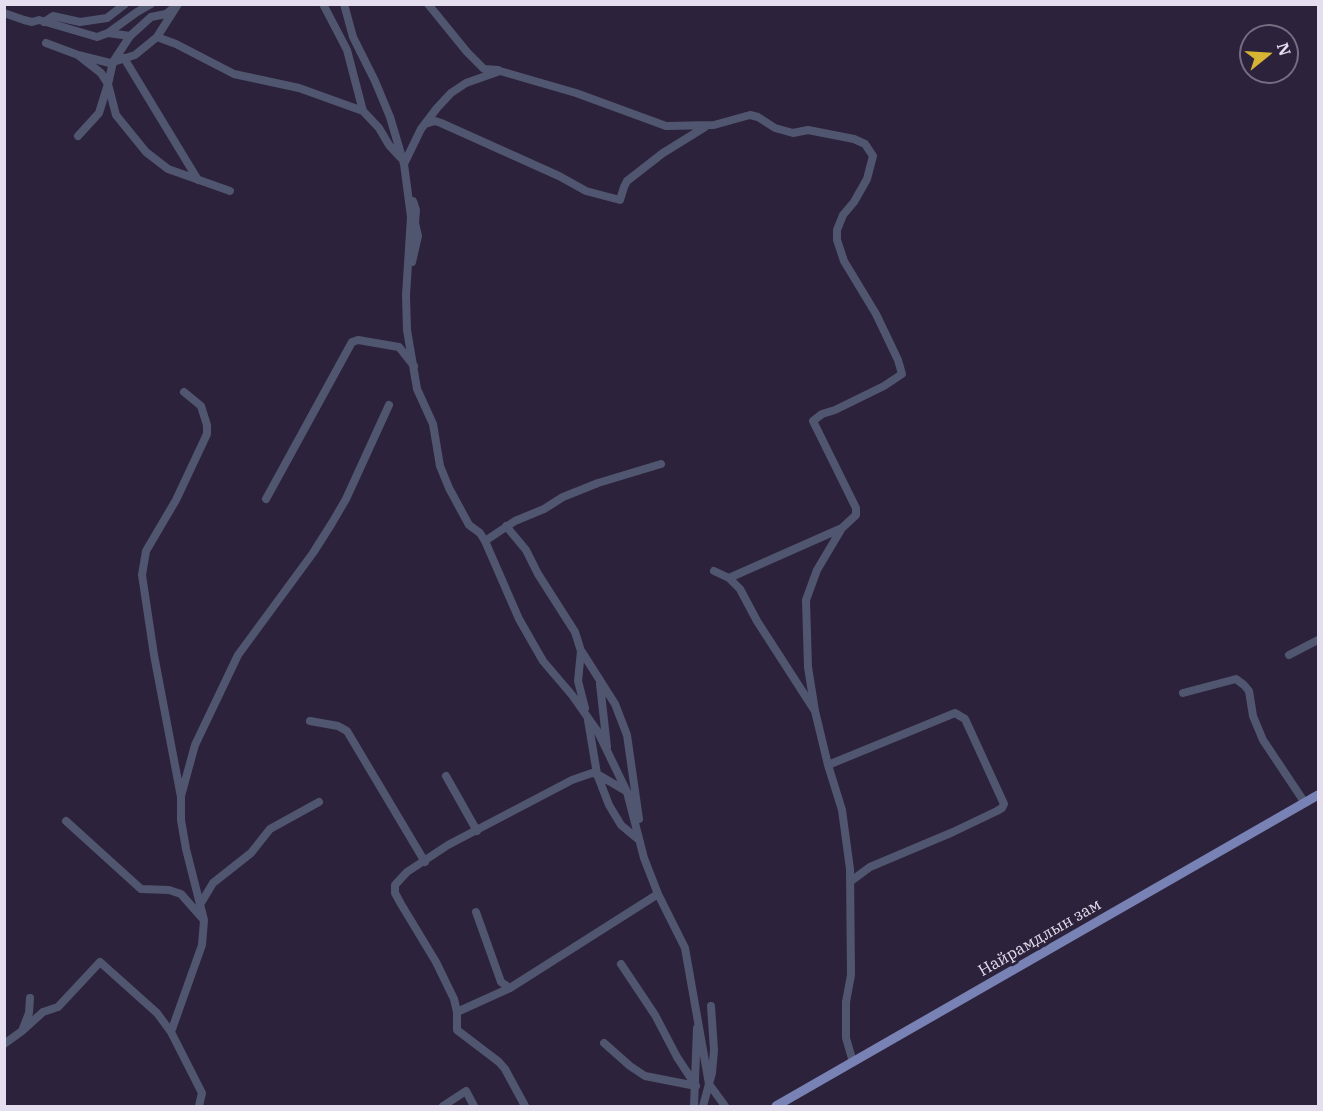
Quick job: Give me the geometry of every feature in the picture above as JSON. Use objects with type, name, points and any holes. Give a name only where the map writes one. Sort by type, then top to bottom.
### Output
[{"type":"main road","name":"Найрамдлын зам","points":[[776,1107],[1318,795]]},
{"type":"street","points":[[44,22],[53,16],[80,22],[107,18],[125,4]]},
{"type":"street","points":[[4,13],[97,37],[108,33],[151,4]]},
{"type":"street","points":[[78,136],[99,113],[113,62],[130,36],[151,17],[166,14],[178,4]]},
{"type":"street","points":[[46,43],[78,55],[110,63],[135,55],[157,37],[178,4]]},
{"type":"street","points":[[323,4],[347,50],[363,111]]},
{"type":"street","points":[[344,4],[353,37],[390,117],[404,162],[411,217],[406,295],[407,330],[418,395],[431,419],[437,455],[447,482],[469,525],[480,533],[485,541],[519,619],[543,661],[588,717],[627,792],[644,858],[658,894],[685,948],[709,1084],[724,1106]]},
{"type":"street","points":[[428,4],[466,52],[484,69],[500,71],[576,93],[666,126],[706,126],[722,124],[744,116],[754,116],[776,128],[793,133],[808,130],[854,139],[866,144],[873,156],[864,185],[843,215],[837,230],[837,240],[844,261],[876,314],[898,360],[902,374],[884,386],[822,414],[813,422],[856,508],[856,515],[842,528],[818,570],[806,600],[808,667],[815,711],[842,810],[851,880],[851,975],[846,1002],[846,1038],[853,1062]]},
{"type":"street","points":[[108,33],[130,36]]},
{"type":"street","points":[[157,37],[176,44],[234,74],[299,88],[363,111],[379,128],[389,146],[404,162]]},
{"type":"street","points":[[78,55],[101,73],[108,84],[116,115],[141,147],[168,169],[230,191]]},
{"type":"street","points":[[124,58],[198,180]]},
{"type":"street","points":[[404,162],[425,124],[451,93],[466,83],[500,71]]},
{"type":"street","points":[[425,124],[435,121],[441,123],[560,176],[586,191],[620,200],[627,181],[663,153],[706,126]]},
{"type":"street","points":[[266,498],[352,342],[358,340],[399,347],[415,367]]},
{"type":"street","points":[[171,1032],[202,945],[204,920],[186,849],[181,820],[181,797],[154,654],[142,575],[146,551],[176,500],[207,434],[207,425],[201,406],[184,392]]},
{"type":"street","points":[[181,797],[195,745],[238,656],[313,554],[332,523],[346,499],[389,405]]},
{"type":"street","points":[[485,541],[506,526],[563,497],[598,483],[661,464]]},
{"type":"street","points":[[506,526],[516,535],[526,550],[538,574],[575,632],[581,651],[615,704],[627,735],[639,818],[637,829]]},
{"type":"street","points":[[729,578],[842,528]]},
{"type":"street","points":[[714,571],[729,578],[740,589],[757,621],[815,711]]},
{"type":"street","points":[[1289,655],[1318,640]]},
{"type":"street","points":[[581,651],[578,681],[588,717],[597,774],[609,805],[621,825],[640,841]]},
{"type":"street","points":[[1183,693],[1236,679],[1244,685],[1249,691],[1253,716],[1263,740],[1305,803]]},
{"type":"street","points":[[599,680],[608,752]]},
{"type":"street","points":[[828,765],[955,713],[965,719],[1004,804],[997,811],[953,832],[870,867],[851,880]]},
{"type":"street","points":[[310,721],[338,726],[347,731],[425,862]]},
{"type":"street","points":[[525,1107],[499,1062],[457,1030],[454,999],[436,962],[395,893],[395,885],[407,872],[448,845],[535,802],[566,783],[592,773],[627,792]]},
{"type":"street","points":[[446,776],[477,831]]},
{"type":"street","points":[[201,903],[213,883],[251,853],[270,829],[319,802]]},
{"type":"street","points":[[66,821],[141,889],[169,890],[181,894],[204,920]]},
{"type":"street","points":[[457,1012],[510,988],[658,894]]},
{"type":"street","points":[[476,912],[501,982],[510,988]]},
{"type":"street","points":[[4,1044],[44,1012],[58,1007],[100,962],[157,1013],[171,1032],[202,1093],[199,1107]]},
{"type":"street","points":[[621,964],[655,1015],[677,1057],[696,1086]]},
{"type":"street","points":[[22,1031],[29,1013],[30,998]]},
{"type":"street","points":[[704,1107],[712,1073],[714,1050],[711,1006]]},
{"type":"street","points":[[694,1107],[698,1021]]},
{"type":"street","points":[[604,1043],[645,1076],[696,1086]]},
{"type":"street","points":[[443,1107],[466,1091],[474,1107]]}]
